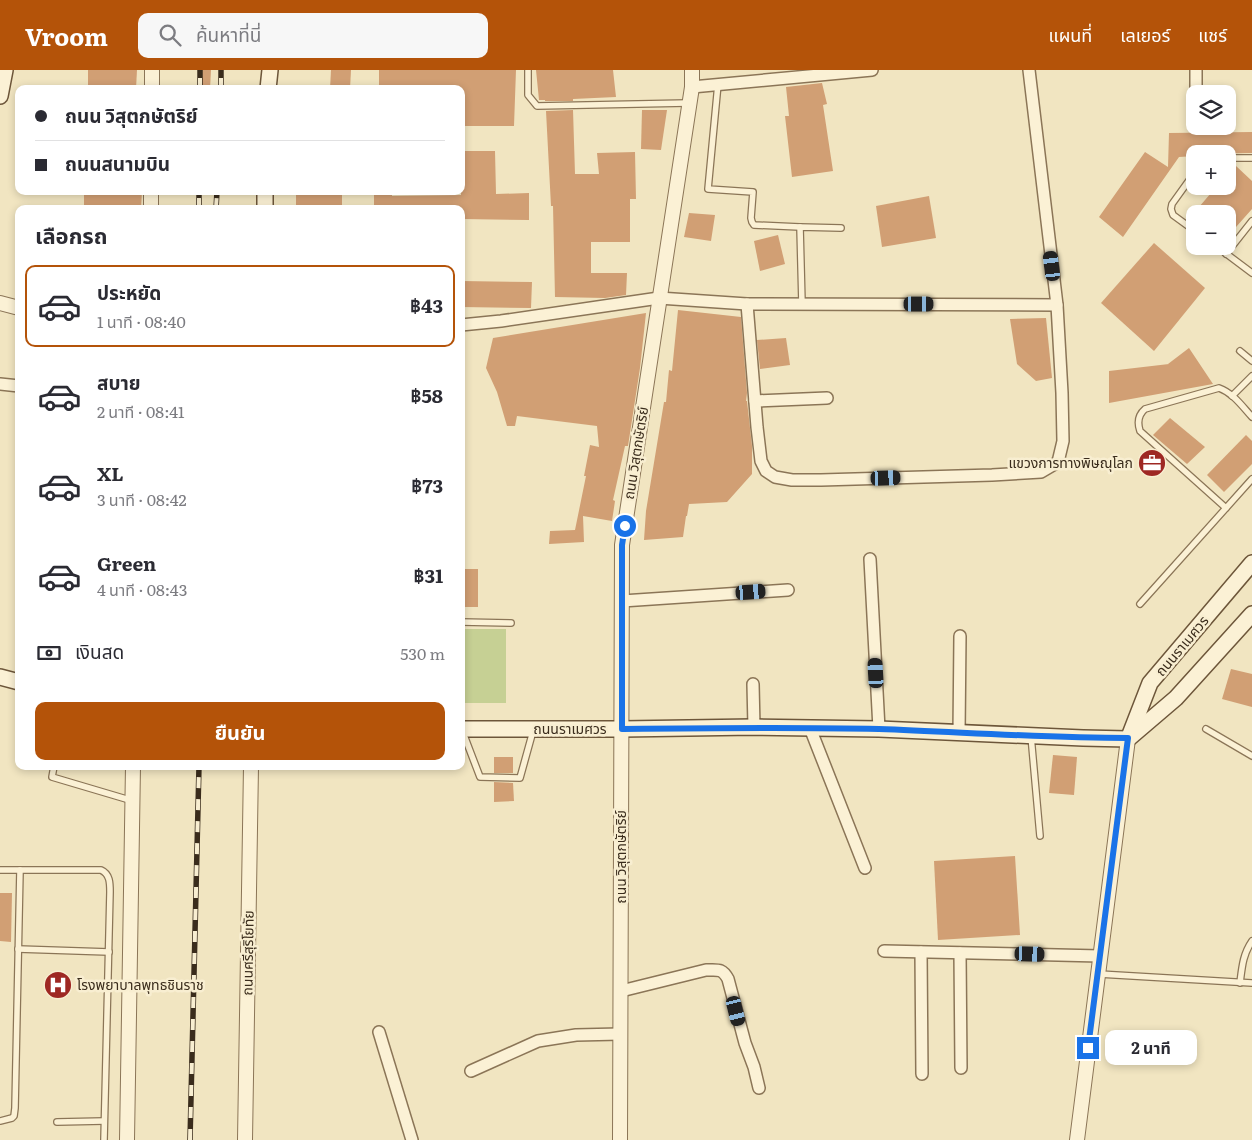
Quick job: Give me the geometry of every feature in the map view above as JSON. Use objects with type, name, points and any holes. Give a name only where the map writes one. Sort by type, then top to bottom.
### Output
[{"type":"main road","points":[[0,96],[5,70]]},
{"type":"main road","points":[[268,85],[270,70]]},
{"type":"main road","name":"ถนนราเมศวร","points":[[465,729],[810,728],[1128,738],[1150,683],[1252,563]]},
{"type":"main road","points":[[1128,738],[1176,698],[1252,614]]},
{"type":"main road","points":[[0,676],[15,681]]},
{"type":"street","points":[[152,70],[152,85]]},
{"type":"street","name":"ถนน วิสุตกษัตริย์","points":[[620,1140],[622,545],[692,87],[692,70]]},
{"type":"street","points":[[692,87],[872,70]]},
{"type":"street","points":[[747,304],[762,461],[766,470],[775,477],[792,480],[821,480],[982,476],[1041,472],[1058,462],[1063,441],[1057,305],[1029,70]]},
{"type":"street","points":[[1196,70],[1196,85]]},
{"type":"street","points":[[465,325],[659,298],[747,304],[1057,305]]},
{"type":"street","points":[[0,303],[15,307]]},
{"type":"street","points":[[0,384],[15,386]]},
{"type":"street","points":[[755,401],[827,398]]},
{"type":"street","points":[[870,560],[879,729]]},
{"type":"street","points":[[622,601],[788,590]]},
{"type":"street","points":[[959,733],[960,636]]},
{"type":"street","points":[[753,684],[754,728]]},
{"type":"street","points":[[810,728],[865,868]]},
{"type":"street","points":[[1077,1140],[1128,738]]},
{"type":"street","points":[[127,1140],[134,770]]},
{"type":"street","name":"ถนนศรีสุริโยทัย","points":[[245,1140],[251,770]]},
{"type":"street","points":[[884,951],[1100,956]]},
{"type":"street","points":[[921,952],[922,1074]]},
{"type":"street","points":[[960,952],[961,1068]]},
{"type":"street","points":[[621,991],[706,970],[724,972],[728,979],[759,1088]]},
{"type":"street","points":[[379,1032],[412,1140]]},
{"type":"street","points":[[470,1071],[538,1041],[576,1035],[620,1034]]},
{"type":"lane","points":[[528,70],[528,95],[537,106],[689,103]]},
{"type":"lane","points":[[718,84],[708,189],[753,192],[751,218],[754,225],[841,228]]},
{"type":"lane","points":[[1236,158],[1252,158]]},
{"type":"lane","points":[[1186,185],[1172,204],[1171,209],[1174,215],[1186,224]]},
{"type":"lane","points":[[1236,241],[1252,221]]},
{"type":"lane","points":[[800,227],[802,304]]},
{"type":"lane","points":[[1227,255],[1252,273]]},
{"type":"lane","points":[[1240,351],[1252,361]]},
{"type":"lane","points":[[1232,396],[1252,376]]},
{"type":"lane","points":[[1226,508],[1140,431],[1138,419],[1141,412],[1145,409],[1219,388],[1232,396],[1252,417]]},
{"type":"lane","points":[[1140,604],[1252,479]]},
{"type":"lane","points":[[465,622],[511,623]]},
{"type":"lane","points":[[465,737],[480,777],[520,778],[534,729]]},
{"type":"lane","points":[[1206,729],[1252,756]]},
{"type":"lane","points":[[1032,736],[1040,836]]},
{"type":"lane","points":[[53,770],[52,777],[133,801]]},
{"type":"lane","points":[[0,870],[101,870],[109,878],[104,1140]]},
{"type":"lane","points":[[0,1121],[14,1116],[20,870]]},
{"type":"lane","points":[[1240,983],[1243,958],[1250,948],[1252,941]]},
{"type":"lane","points":[[18,949],[109,952]]},
{"type":"lane","points":[[1097,974],[1252,983]]},
{"type":"lane","points":[[57,1122],[104,1122]]},
{"type":"green space","points":[[465,629],[506,629],[506,703],[465,703]]},
{"type":"building","points":[[88,70],[137,70],[136,85],[88,85]]},
{"type":"building","points":[[200,70],[211,70],[210,85],[200,85]]},
{"type":"building","points":[[331,70],[351,70],[350,85],[330,85]]},
{"type":"building","points":[[379,70],[516,70],[514,126],[465,126],[465,85],[379,85]]},
{"type":"building","points":[[536,70],[613,70],[616,97],[573,99],[573,101],[539,100]]},
{"type":"building","points":[[822,83],[827,104],[823,105],[833,171],[792,177],[785,116],[789,116],[786,87]]},
{"type":"building","points":[[573,110],[575,174],[599,174],[597,153],[635,152],[636,199],[630,199],[630,242],[591,242],[591,273],[627,273],[626,295],[605,298],[555,297],[553,206],[551,206],[546,111]]},
{"type":"building","points":[[642,110],[667,110],[661,150],[641,149]]},
{"type":"building","points":[[1236,132],[1252,132],[1252,153],[1236,153],[1236,145],[1186,145],[1186,157],[1179,157],[1123,237],[1099,217],[1145,152],[1168,167],[1169,133],[1236,135]]},
{"type":"building","points":[[465,151],[495,151],[496,194],[529,193],[529,220],[465,219],[465,205],[374,205],[374,195],[465,195]]},
{"type":"building","points":[[1236,166],[1252,181],[1252,209],[1236,227],[1236,205],[1201,205],[1209,195],[1236,195]]},
{"type":"building","points":[[84,195],[142,195],[141,205],[84,205]]},
{"type":"building","points":[[296,195],[342,195],[342,205],[296,205]]},
{"type":"building","points":[[929,196],[936,238],[882,247],[876,206]]},
{"type":"building","points":[[689,213],[715,215],[711,241],[684,237]]},
{"type":"building","points":[[778,235],[785,264],[760,271],[754,241]]},
{"type":"building","points":[[1154,243],[1205,288],[1154,351],[1101,303]]},
{"type":"building","points":[[465,281],[532,282],[531,308],[465,307]]},
{"type":"building","points":[[678,310],[741,317],[746,401],[752,446],[752,474],[727,502],[689,504],[683,537],[644,540],[646,511],[664,402],[666,402],[669,370],[672,371]]},
{"type":"building","points":[[646,313],[628,446],[625,446],[613,500],[615,501],[612,521],[583,516],[584,542],[549,544],[550,531],[575,530],[590,445],[599,447],[597,426],[517,416],[515,426],[507,426],[497,392],[486,368],[493,338]]},
{"type":"building","points":[[1046,318],[1052,378],[1036,381],[1017,364],[1010,319]]},
{"type":"building","points":[[786,338],[790,365],[760,369],[757,340]]},
{"type":"building","points":[[1189,348],[1213,384],[1109,403],[1109,371],[1169,364]]},
{"type":"building","points":[[1170,418],[1205,447],[1187,464],[1153,435]]},
{"type":"building","points":[[1246,435],[1252,441],[1252,464],[1224,492],[1207,475]]},
{"type":"building","points":[[465,569],[478,569],[478,607],[465,607]]},
{"type":"building","points":[[1231,669],[1252,674],[1252,707],[1222,699]]},
{"type":"building","points":[[1053,755],[1077,757],[1074,795],[1049,793]]},
{"type":"building","points":[[494,757],[513,757],[513,773],[494,773]]},
{"type":"building","points":[[494,782],[513,783],[514,801],[494,802]]},
{"type":"building","points":[[1015,856],[1020,935],[938,940],[934,861]]},
{"type":"building","points":[[0,893],[12,893],[11,942],[0,941]]},
{"type":"railway","points":[[200,70],[200,85]]},
{"type":"railway","points":[[221,70],[221,85]]},
{"type":"railway","points":[[199,195],[199,205]]},
{"type":"railway","points":[[216,205],[217,195]]},
{"type":"railway","points":[[190,1140],[199,770]]},
{"type":"place","name":"แขวงการทางพิษณุโลก","points":[[1152,463]]},
{"type":"place","name":"โรงพยาบาลพุทธชินราช","points":[[58,985]]},
{"type":"route","points":[[625,526],[622,545],[622,729],[879,729],[1083,738],[1128,738],[1088,1048]]}]
